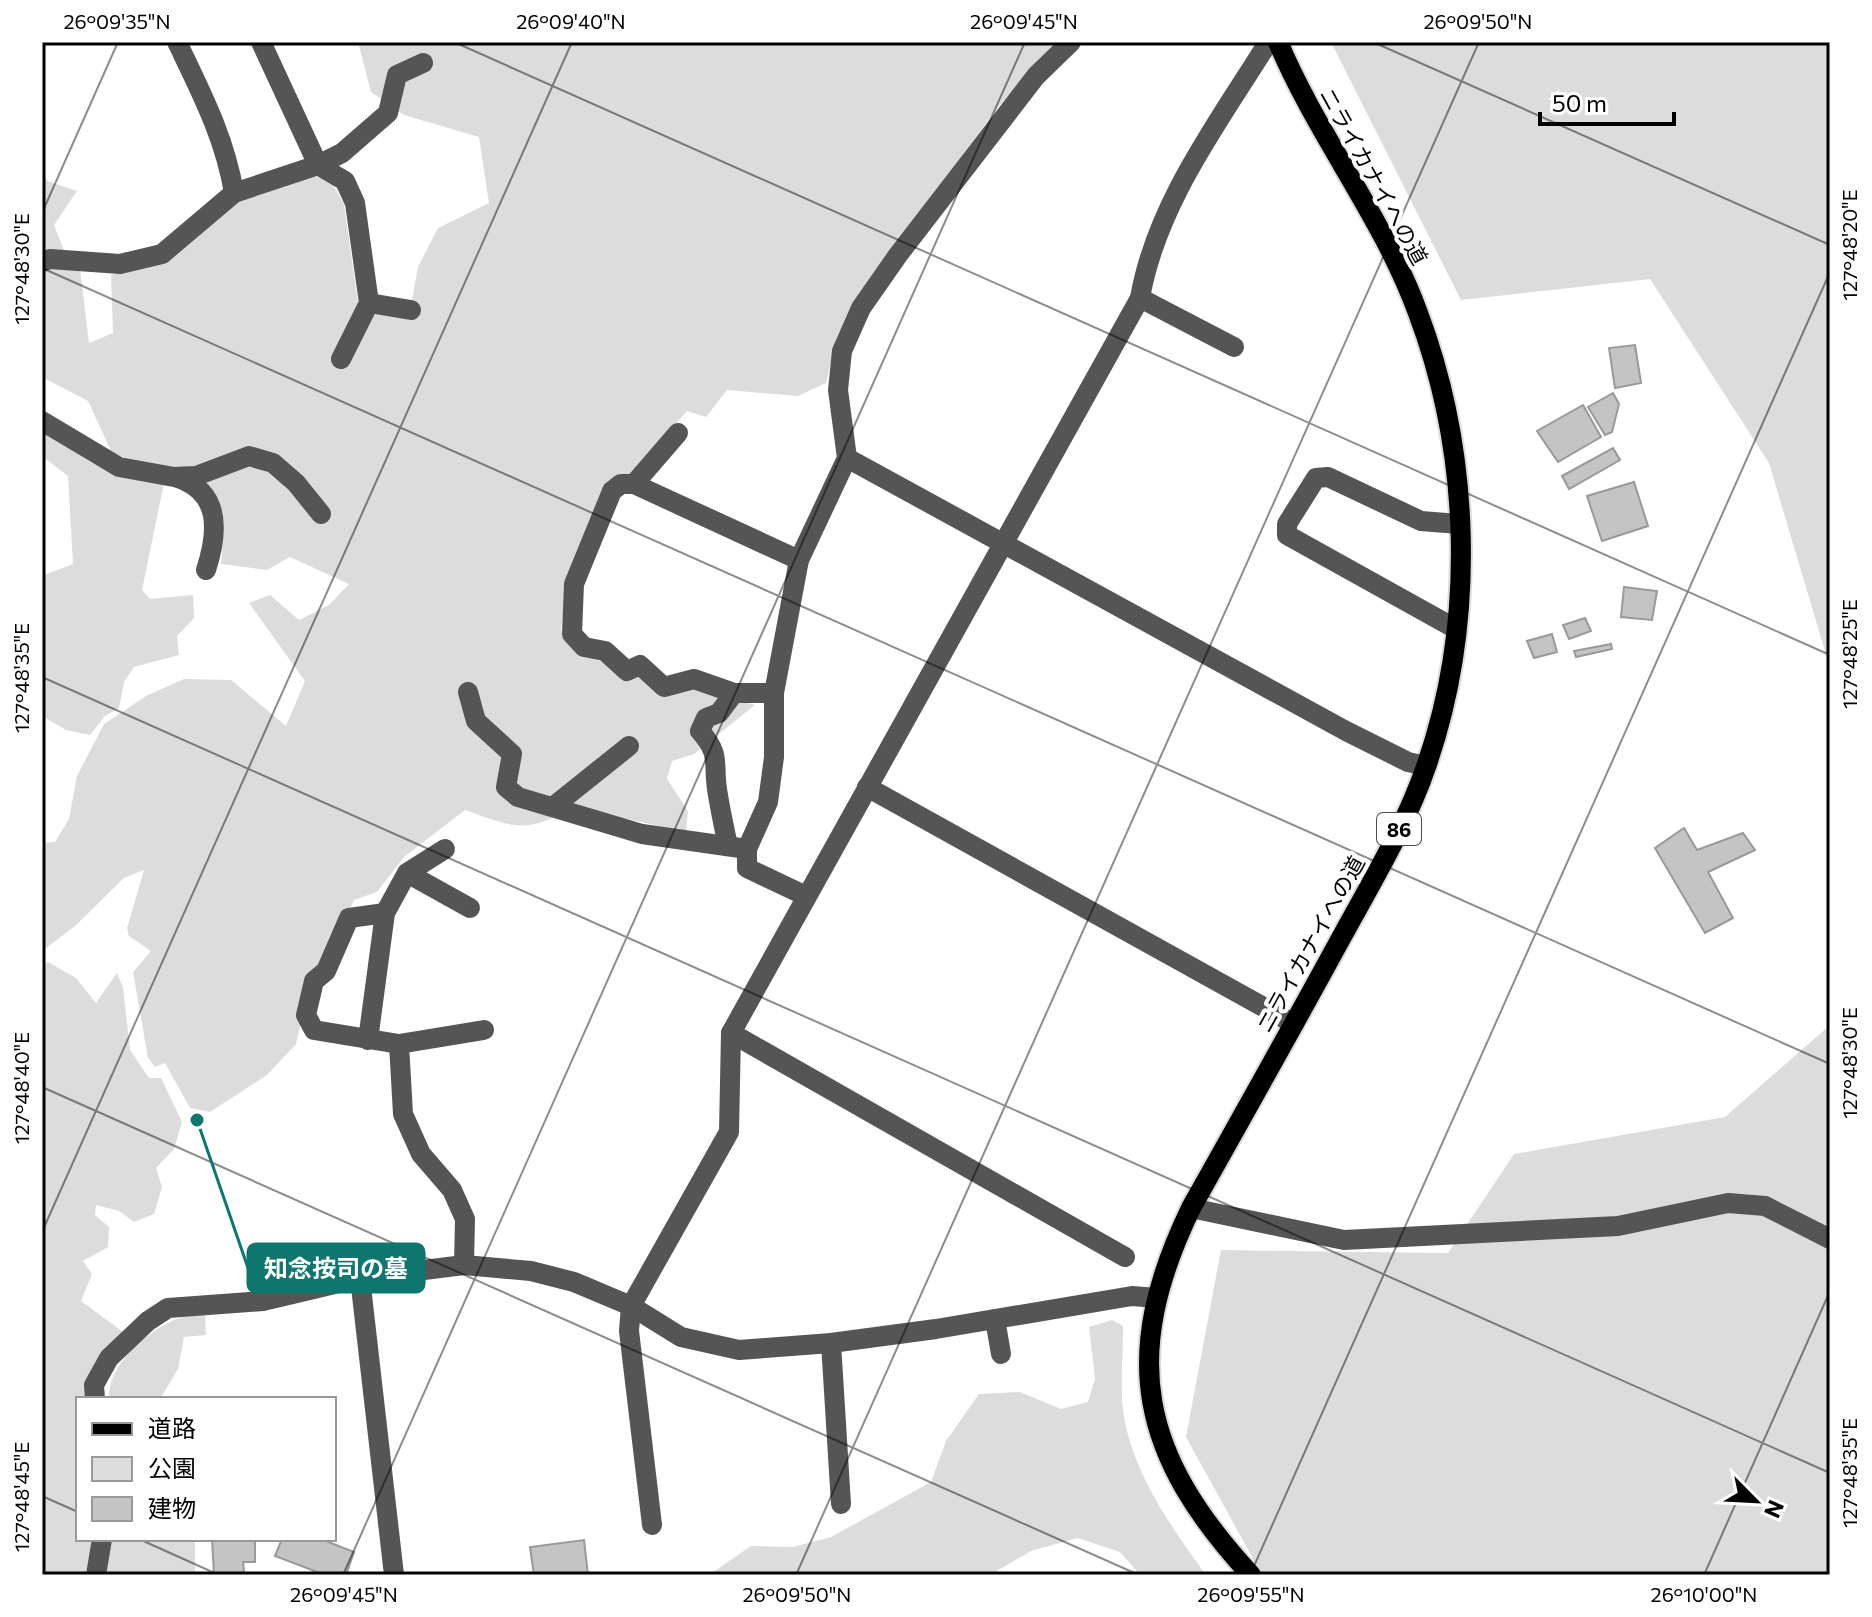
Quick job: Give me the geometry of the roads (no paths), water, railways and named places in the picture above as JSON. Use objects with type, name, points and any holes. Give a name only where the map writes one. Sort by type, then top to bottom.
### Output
[{"type":"main road","name":"ニライカナイへの道","points":[[1251,1575],[1185,1493],[1161,1439],[1150,1380],[1157,1298],[1174,1244],[1191,1208],[1392,843],[1426,766],[1438,726],[1456,629],[1459,524],[1456,472],[1438,371],[1418,312],[1396,258],[1319,127],[1278,42]]},
{"type":"street","points":[[177,42],[216,123],[228,158],[234,193]]},
{"type":"street","points":[[261,42],[318,165],[345,181],[355,203],[369,303],[341,359]]},
{"type":"street","points":[[738,848],[768,802],[774,757],[774,693],[799,560],[847,458],[838,390],[842,351],[861,308],[1036,76],[1071,42]]},
{"type":"street","points":[[652,1525],[629,1331],[631,1306],[729,1132],[731,1033],[1140,298],[1144,271],[1185,175],[1264,49],[1272,42]]},
{"type":"street","points":[[42,262],[50,259],[120,264],[162,254],[234,193],[318,165],[342,153],[388,113],[397,75],[423,63]]},
{"type":"street","points":[[1140,298],[1234,347]]},
{"type":"street","points":[[369,303],[411,310]]},
{"type":"street","points":[[42,421],[119,467],[174,477],[196,476],[249,456],[273,463],[296,483],[321,514]]},
{"type":"street","points":[[634,484],[678,433]]},
{"type":"street","points":[[847,458],[1346,731],[1408,762],[1426,766]]},
{"type":"street","points":[[174,477],[200,489],[211,503],[215,532],[206,570]]},
{"type":"street","points":[[1456,629],[1287,535],[1287,524],[1316,478],[1328,477],[1421,521],[1459,524]]},
{"type":"street","points":[[774,693],[734,693],[694,679],[664,687],[640,665],[627,671],[605,651],[584,647],[572,634],[574,584],[612,491],[621,484],[634,484],[799,560]]},
{"type":"street","points":[[468,692],[476,721],[512,754],[506,787],[518,797],[642,834],[738,848]]},
{"type":"street","points":[[734,693],[719,713],[706,718],[700,731],[711,744],[718,761],[716,783],[738,848],[747,868],[806,896]]},
{"type":"street","points":[[554,806],[629,746]]},
{"type":"street","points":[[867,787],[1294,1024]]},
{"type":"street","points":[[368,1040],[385,913],[407,873],[445,849]]},
{"type":"street","points":[[407,873],[470,908]]},
{"type":"street","points":[[385,913],[349,918],[326,971],[314,981],[306,1015],[314,1030],[399,1044],[484,1030]]},
{"type":"street","points":[[731,1033],[1125,1257]]},
{"type":"street","points":[[399,1044],[403,1114],[421,1154],[452,1190],[465,1219],[464,1265]]},
{"type":"street","points":[[1191,1208],[1344,1240],[1618,1226],[1728,1203],[1765,1206],[1830,1239]]},
{"type":"street","points":[[95,1397],[94,1385],[109,1358],[148,1321],[168,1308],[263,1301],[360,1278],[464,1265],[531,1271],[574,1282],[631,1306],[681,1337],[709,1346],[739,1350],[831,1343],[1132,1296],[1157,1298]]},
{"type":"street","points":[[360,1278],[394,1575]]},
{"type":"street","points":[[995,1319],[1001,1354]]},
{"type":"street","points":[[831,1343],[841,1504]]},
{"type":"street","points":[[96,1575],[102,1541]]},
{"type":"place","name":"知念按司の墓","points":[[197,1120]]}]
